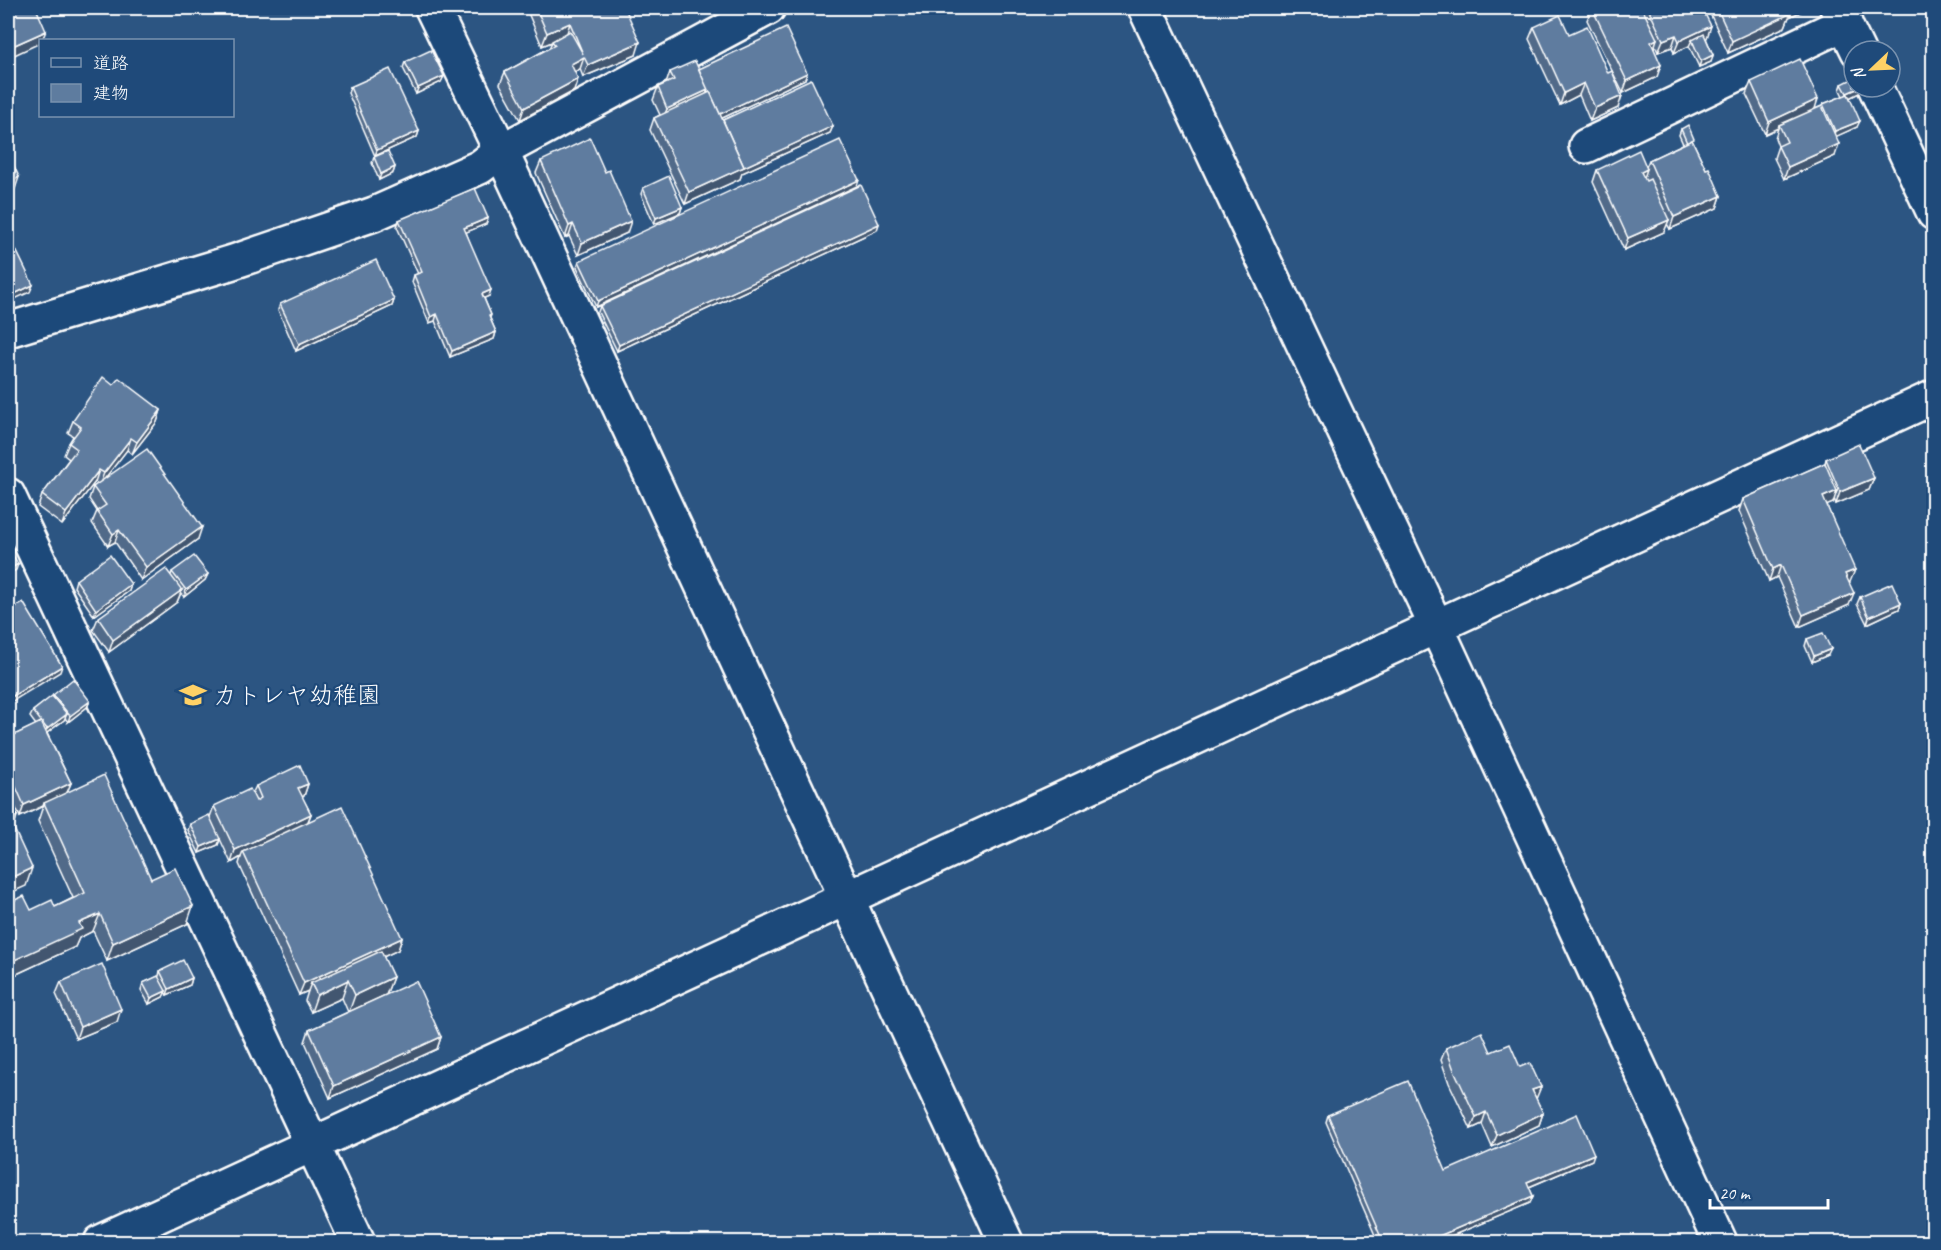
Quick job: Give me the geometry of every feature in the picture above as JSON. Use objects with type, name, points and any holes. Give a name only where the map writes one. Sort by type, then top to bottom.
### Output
[{"type":"street","points":[[432,8],[501,151],[1006,1242]]},
{"type":"street","points":[[8,330],[233,262],[374,214],[480,167],[501,151],[768,8]]},
{"type":"street","points":[[1145,8],[1437,628],[1720,1242]]},
{"type":"street","points":[[1586,146],[1847,27]]},
{"type":"street","points":[[1881,99],[1934,213]]},
{"type":"street","points":[[101,1242],[846,896],[1437,628],[1934,397]]},
{"type":"street","points":[[8,495],[358,1242]]},
{"type":"building","points":[[8,8],[36,8],[46,31],[8,48]]},
{"type":"building","points":[[536,8],[625,8],[640,42],[588,65],[584,57],[571,64],[578,79],[524,108],[505,72],[555,45],[552,41],[570,31],[583,54],[570,23],[547,33]]},
{"type":"building","points":[[1592,8],[1642,8],[1657,39],[1651,42],[1661,65],[1627,81]]},
{"type":"building","points":[[1648,8],[1702,8],[1711,26],[1679,41],[1676,35],[1663,40]]},
{"type":"building","points":[[1717,8],[1787,8],[1790,14],[1732,41]]},
{"type":"building","points":[[1560,15],[1569,34],[1587,26],[1608,73],[1612,71],[1622,96],[1595,108],[1584,83],[1564,93],[1534,27]]},
{"type":"building","points":[[786,28],[807,73],[720,114],[710,92],[708,93],[699,69]]},
{"type":"building","points":[[1704,34],[1713,55],[1701,61],[1692,40]]},
{"type":"building","points":[[431,50],[444,76],[418,88],[405,62]]},
{"type":"building","points":[[1800,59],[1818,99],[1769,122],[1751,82]]},
{"type":"building","points":[[695,61],[708,90],[667,109],[658,87],[674,80],[670,72]]},
{"type":"building","points":[[390,69],[419,131],[377,150],[350,87]]},
{"type":"building","points":[[811,79],[833,126],[742,168],[744,167],[723,120]]},
{"type":"building","points":[[710,92],[744,167],[689,192],[654,118]]},
{"type":"building","points":[[1842,96],[1842,99],[1850,99],[1860,121],[1835,131],[1823,104]]},
{"type":"building","points":[[1822,106],[1839,144],[1788,167],[1778,146],[1787,142],[1779,125]]},
{"type":"building","points":[[1688,125],[1694,139],[1687,143],[1681,129]]},
{"type":"building","points":[[590,138],[605,172],[609,170],[631,221],[582,243],[573,224],[569,226],[541,161]]},
{"type":"building","points":[[840,140],[859,180],[598,301],[579,261]]},
{"type":"building","points":[[1692,140],[1706,169],[1709,168],[1721,196],[1674,217],[1649,160]]},
{"type":"building","points":[[1639,150],[1647,169],[1641,172],[1646,181],[1650,179],[1669,220],[1628,238],[1597,170]]},
{"type":"building","points":[[388,151],[395,167],[381,174],[374,157]]},
{"type":"building","points":[[8,153],[19,177],[8,183]]},
{"type":"building","points":[[669,176],[682,207],[656,218],[643,188]]},
{"type":"building","points":[[861,185],[879,224],[619,345],[600,306]]},
{"type":"building","points":[[475,188],[488,218],[464,228],[491,290],[482,294],[496,332],[452,351],[437,314],[431,317],[414,275],[422,272],[399,220]]},
{"type":"building","points":[[8,233],[33,285],[8,297]]},
{"type":"building","points":[[376,260],[394,300],[299,344],[280,304]]},
{"type":"building","points":[[103,377],[113,385],[119,378],[161,410],[137,442],[131,438],[104,473],[99,470],[66,513],[42,495],[77,449],[69,443],[81,427],[73,421]]},
{"type":"building","points":[[1859,444],[1874,478],[1840,492],[1826,459]]},
{"type":"building","points":[[147,449],[202,527],[146,567],[119,530],[113,534],[97,511],[106,505],[93,487]]},
{"type":"building","points":[[1825,463],[1837,491],[1823,497],[1855,570],[1845,574],[1854,593],[1803,615],[1781,565],[1773,569],[1743,499]]},
{"type":"building","points":[[8,547],[18,564],[8,570]]},
{"type":"building","points":[[110,555],[131,584],[96,610],[76,580]]},
{"type":"building","points":[[194,556],[208,574],[186,590],[172,572]]},
{"type":"building","points":[[166,569],[182,590],[113,640],[98,618]]},
{"type":"building","points":[[1892,583],[1901,603],[1869,617],[1860,597]]},
{"type":"building","points":[[23,602],[62,666],[8,699],[8,612]]},
{"type":"building","points":[[1823,633],[1831,649],[1814,656],[1807,639]]},
{"type":"building","points":[[73,679],[90,701],[70,716],[53,695]]},
{"type":"building","points":[[52,696],[67,714],[47,729],[33,711]]},
{"type":"building","points":[[41,722],[71,783],[24,805],[8,769],[8,738]]},
{"type":"building","points":[[300,765],[308,784],[298,788],[311,814],[235,850],[214,806],[250,789],[256,801],[261,798],[256,786]]},
{"type":"building","points":[[104,775],[151,879],[175,868],[193,906],[113,943],[100,914],[79,923],[82,929],[8,963],[8,903],[24,896],[31,910],[52,900],[55,907],[85,893],[44,803]]},
{"type":"building","points":[[8,796],[17,816],[8,821]]},
{"type":"building","points":[[342,806],[402,938],[304,983],[243,852]]},
{"type":"building","points":[[209,815],[220,839],[201,847],[190,824]]},
{"type":"building","points":[[10,820],[32,868],[8,879],[8,821]]},
{"type":"building","points":[[381,951],[393,977],[355,995],[348,980],[317,995],[311,983]]},
{"type":"building","points":[[183,960],[192,978],[169,989],[160,971]]},
{"type":"building","points":[[102,964],[121,1009],[80,1027],[61,982]]},
{"type":"building","points":[[158,976],[166,991],[151,998],[143,983]]},
{"type":"building","points":[[416,981],[441,1037],[334,1086],[309,1030]]},
{"type":"building","points":[[1482,1032],[1491,1052],[1510,1044],[1520,1067],[1530,1063],[1541,1087],[1532,1090],[1543,1113],[1497,1135],[1486,1112],[1476,1117],[1446,1048]]},
{"type":"building","points":[[1408,1081],[1446,1171],[1577,1114],[1594,1154],[1527,1182],[1533,1196],[1425,1242],[1383,1242],[1328,1115]]},
{"type":"place","name":"カトレヤ幼稚園","points":[[193,695]]}]
